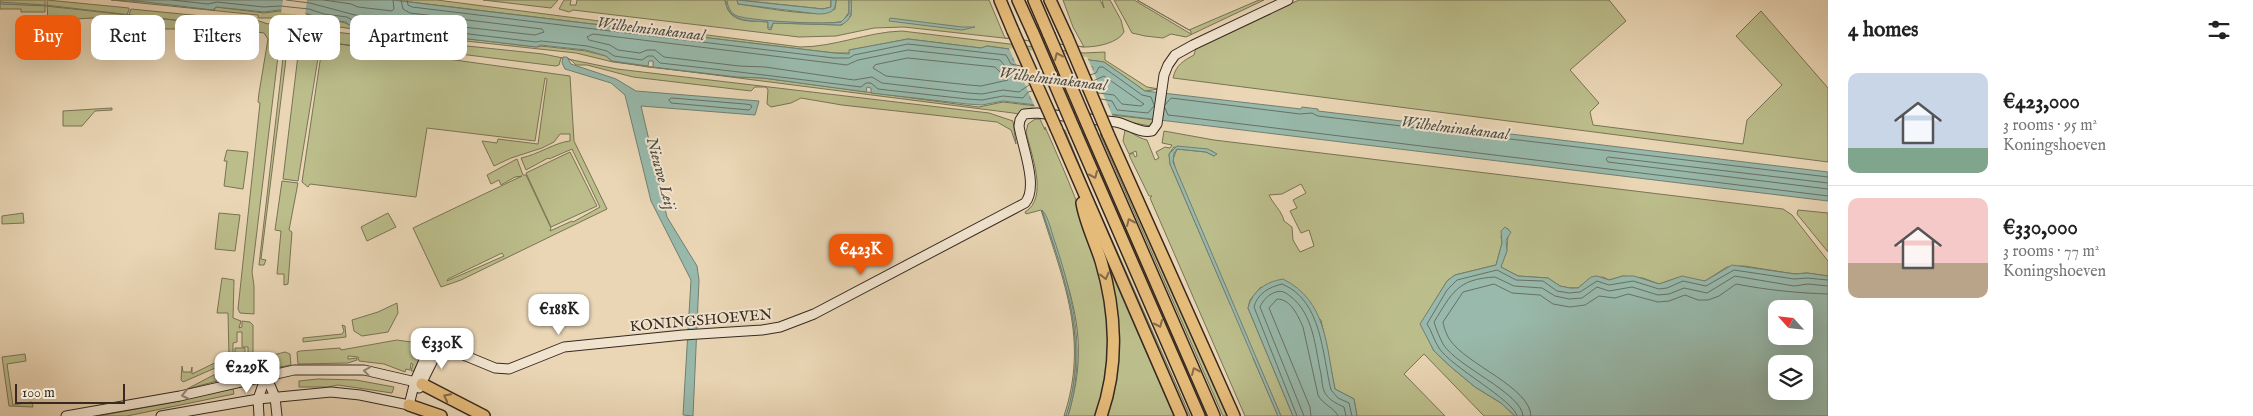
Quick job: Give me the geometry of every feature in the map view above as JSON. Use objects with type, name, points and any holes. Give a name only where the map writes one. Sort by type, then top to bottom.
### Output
[{"type":"highway","points":[[1000,0],[1181,416]]},
{"type":"highway","points":[[1018,0],[1199,416]]},
{"type":"highway","points":[[1034,0],[1214,416]]},
{"type":"highway","points":[[1050,0],[1234,416]]},
{"type":"highway","points":[[1078,179],[1082,207],[1104,274],[1112,318],[1114,342],[1112,370],[1101,416]]},
{"type":"highway","points":[[419,382],[484,416]]},
{"type":"highway","points":[[409,405],[441,416]]},
{"type":"street","name":"KONINGSHOEVEN","points":[[409,405],[436,344],[495,368],[509,369],[564,347],[683,335],[762,330],[797,321],[1025,203],[1031,195],[1032,187],[1019,126],[1024,114],[1037,113],[1116,122],[1145,132],[1155,128],[1166,69],[1177,54],[1288,0]]},
{"type":"street","points":[[66,416],[180,396],[294,370],[364,370],[419,382]]},
{"type":"street","points":[[266,376],[275,398],[277,416]]},
{"type":"street","points":[[259,416],[258,399],[266,376]]},
{"type":"street","points":[[161,416],[258,399],[331,392],[360,395],[409,405]]},
{"type":"green space","points":[[0,0],[45,0],[45,12],[21,12],[21,9],[0,9]]},
{"type":"green space","points":[[47,0],[129,8],[127,15],[91,15],[91,18],[81,19],[81,15],[48,15]]},
{"type":"green space","points":[[111,0],[152,2],[214,10],[216,7],[264,13],[279,11],[300,15],[269,15],[269,18],[259,18],[258,15]]},
{"type":"green space","points":[[394,0],[437,0],[800,47],[826,45],[876,34],[902,31],[1084,53],[1105,52],[1105,60],[1147,87],[1159,89],[1145,91],[1104,62],[987,46],[981,48],[908,39],[850,50],[849,53],[834,53]]},
{"type":"green space","points":[[483,0],[558,0],[551,8]]},
{"type":"green space","points":[[564,0],[571,0],[570,5],[576,5],[577,0],[725,0],[727,8],[735,17],[747,21],[768,22],[768,29],[771,30],[773,23],[842,25],[851,16],[851,0],[989,0],[1005,38],[904,27],[874,28],[836,36],[799,37],[573,10],[569,12],[559,9]]},
{"type":"green space","points":[[727,0],[737,0],[738,4],[817,13],[835,9],[836,0],[849,0],[849,12],[843,21],[836,22],[808,23],[758,20],[734,15],[728,10]]},
{"type":"green space","points":[[738,0],[831,0],[831,7],[823,9]]},
{"type":"green space","points":[[1063,0],[1100,0],[1104,8],[1102,0],[1110,0],[1121,20],[1124,32],[1117,39],[1107,44],[1084,47],[1073,27]]},
{"type":"green space","points":[[1114,0],[1134,0],[1191,34],[1189,30],[1259,0],[1264,0],[1186,37],[1171,34],[1163,38],[1132,33]]},
{"type":"green space","points":[[1299,0],[1609,0],[1626,21],[1570,70],[1599,103],[1590,112],[1593,125],[1743,144],[1747,120],[1782,85],[1736,36],[1761,11],[1828,88],[1828,162],[1173,78],[1180,64],[1194,55],[1196,47]]},
{"type":"green space","points":[[131,9],[192,15],[175,15],[175,29],[165,29],[165,15],[129,15]]},
{"type":"green space","points":[[259,21],[268,24],[269,60],[278,60],[252,272],[254,314],[240,313],[238,309],[260,103],[258,102],[268,39],[264,33],[259,32]]},
{"type":"green space","points":[[340,22],[350,25],[350,28],[340,27]]},
{"type":"green space","points":[[340,33],[350,34],[350,45],[340,44]]},
{"type":"green space","points":[[467,39],[586,51],[606,56],[612,61],[634,65],[613,62],[576,53],[467,41]]},
{"type":"green space","points":[[340,44],[350,45],[350,60],[455,60],[570,76],[574,141],[607,209],[461,280],[441,287],[413,228],[522,176],[515,177],[501,185],[499,180],[491,184],[487,175],[517,159],[523,175],[526,175],[551,228],[550,231],[573,222],[600,207],[572,149],[548,158],[526,170],[521,158],[570,141],[570,134],[560,134],[554,142],[542,148],[511,158],[494,166],[482,141],[497,143],[498,139],[538,144],[547,79],[545,78],[535,141],[427,128],[416,197],[310,184],[308,187],[302,182],[320,60],[340,60]],"holes":[[[502,253],[504,256],[447,281]]]},
{"type":"green space","points":[[467,46],[543,54],[562,58],[559,65],[467,55]]},
{"type":"green space","points":[[570,59],[617,69],[989,113],[1013,121],[1016,144],[1011,130],[997,122],[842,105],[801,98],[791,103],[771,107],[767,104],[768,90],[766,87],[755,87],[751,91],[633,77],[587,65],[576,65]]},
{"type":"green space","points":[[283,60],[286,60],[261,259],[266,260],[264,265],[259,265]]},
{"type":"green space","points":[[297,60],[318,60],[298,181],[283,179]]},
{"type":"green space","points":[[684,71],[763,78],[979,107],[1003,102],[1155,120],[1150,126],[1031,108],[1019,114]]},
{"type":"green space","points":[[112,108],[112,110],[95,111],[82,126],[63,126],[63,111]]},
{"type":"green space","points":[[1035,119],[1040,119],[1045,130],[1045,127],[1069,182],[1099,270],[1108,330],[1108,360],[1096,416],[1068,416],[1077,370],[1078,344],[1076,324],[1068,285],[1042,210],[1064,277],[1073,316],[1076,355],[1075,374],[1067,415],[1064,416],[1071,388],[1074,362],[1074,336],[1070,312],[1058,262],[1041,210],[1026,214],[1025,212],[1032,205],[1036,197],[1036,175],[1026,132],[1028,124]]},
{"type":"green space","points":[[1120,128],[1127,130],[1140,138],[1147,140],[1155,160],[1159,158],[1156,152],[1165,147],[1170,148],[1172,145],[1162,143],[1164,131],[1214,140],[1783,209],[1792,215],[1828,261],[1828,276],[1807,273],[1795,274],[1744,266],[1727,267],[1705,281],[1677,278],[1659,284],[1643,278],[1623,276],[1609,280],[1603,277],[1589,279],[1578,288],[1570,288],[1560,286],[1548,278],[1518,276],[1501,267],[1510,231],[1507,228],[1501,236],[1502,243],[1496,265],[1455,275],[1447,281],[1421,324],[1434,351],[1475,387],[1501,403],[1515,416],[1484,416],[1424,354],[1404,374],[1445,416],[1357,416],[1354,399],[1335,389],[1321,320],[1261,287],[1250,300],[1248,308],[1293,416],[1281,416],[1256,358],[1253,358],[1278,416],[1245,416],[1150,198],[1152,196],[1149,196],[1129,155],[1133,153],[1135,157],[1137,156],[1136,151],[1129,154],[1123,141],[1125,130]],"holes":[[[1174,147],[1212,151],[1216,154],[1214,156],[1206,152],[1177,149],[1173,159],[1176,171],[1233,304],[1231,306],[1170,164],[1169,154]],[[1301,184],[1306,193],[1293,200],[1297,208],[1290,211],[1301,233],[1309,230],[1314,246],[1300,252],[1293,240],[1292,227],[1284,221],[1269,195],[1282,194]]]},
{"type":"green space","points":[[1063,130],[1065,130],[1190,416],[1186,416]]},
{"type":"green space","points":[[1081,132],[1084,132],[1209,416],[1204,416]]},
{"type":"green space","points":[[1100,134],[1104,134],[1227,416],[1223,416]]},
{"type":"green space","points":[[227,150],[248,152],[243,189],[224,186],[227,161],[224,161]]},
{"type":"green space","points":[[570,152],[597,206],[551,227],[526,173]]},
{"type":"green space","points":[[282,181],[298,183],[289,230],[292,232],[288,284],[284,285],[284,274],[277,274],[281,231],[275,230]]},
{"type":"green space","points":[[1798,210],[1828,213],[1828,252],[1797,214]]},
{"type":"green space","points":[[23,213],[24,223],[2,224],[2,216]]},
{"type":"green space","points":[[219,213],[240,215],[235,251],[215,249]]},
{"type":"green space","points":[[388,213],[396,227],[367,241],[361,227]]},
{"type":"green space","points":[[1102,251],[1174,416],[1104,416],[1113,380]]},
{"type":"green space","points":[[222,278],[234,280],[233,318],[241,321],[239,328],[242,327],[242,321],[250,322],[253,325],[253,354],[248,357],[248,347],[242,347],[242,332],[237,332],[237,342],[233,343],[233,354],[235,354],[235,348],[245,348],[245,355],[183,382],[181,380],[182,366],[183,372],[191,372],[192,367],[192,374],[229,356],[228,313],[217,313]]},
{"type":"green space","points":[[397,303],[398,313],[388,332],[362,336],[354,331],[352,320],[378,312]]},
{"type":"green space","points":[[342,325],[345,326],[346,337],[303,342],[303,338],[342,334],[344,331]]},
{"type":"green space","points":[[397,340],[423,346],[423,352],[414,371],[411,371],[413,364],[411,363],[410,370],[406,369],[405,372],[384,364],[359,361],[358,357],[348,356],[348,359],[357,358],[357,360],[348,363],[298,364],[297,352],[300,351],[340,348],[341,350]]},
{"type":"green space","points":[[285,352],[290,354],[291,365],[236,375],[235,367],[238,364],[240,368],[243,367],[242,363]]},
{"type":"green space","points":[[25,354],[26,361],[7,364],[13,405],[32,402],[33,407],[9,406],[2,357]]},
{"type":"green space","points":[[229,367],[231,377],[219,380],[217,378],[217,381],[187,389]]},
{"type":"green space","points":[[318,379],[356,380],[394,387],[392,393],[338,385],[299,387],[299,381]]},
{"type":"green space","points":[[233,388],[234,394],[127,416],[99,416],[179,401]]},
{"type":"water","name":"Wilhelminakanaal","points":[[129,0],[392,0],[849,54],[849,50],[908,39],[981,48],[987,46],[1104,62],[1145,91],[1301,109],[1302,107],[1318,109],[1318,111],[1828,172],[1828,201],[1003,101],[982,105],[967,104],[871,93],[871,88],[867,87],[866,92],[763,78],[737,77],[653,67],[653,61],[649,61],[648,66],[612,61],[606,56],[586,50],[540,45],[537,47],[467,39],[467,15],[350,15],[350,25],[340,21],[340,15],[311,15],[280,10],[264,12],[216,7],[213,10]],"holes":[[[1013,58],[1093,67],[1093,70],[1013,60]],[[1030,96],[1109,105],[1109,108],[1030,99]]]},
{"type":"water","points":[[725,0],[731,12],[735,15],[769,21],[841,22],[849,14],[849,0],[851,0],[851,12],[847,21],[840,25],[773,23],[771,28],[768,28],[768,22],[735,17],[731,13],[727,7]]},
{"type":"water","points":[[737,0],[823,9],[831,7],[831,0],[836,0],[836,4],[831,12],[818,14],[738,4]]},
{"type":"water","points":[[0,2],[45,5],[131,15],[45,6],[0,4]]},
{"type":"water","points":[[890,18],[975,27],[962,30],[889,21]]},
{"type":"water","points":[[563,57],[567,57],[571,64],[616,79],[636,91],[759,101],[755,115],[641,106],[667,217],[697,266],[699,280],[693,416],[683,415],[691,280],[651,201],[625,95],[611,83],[565,69],[562,63]]},
{"type":"water","points":[[1177,146],[1208,149],[1217,154],[1214,156],[1206,152],[1177,149],[1174,153],[1173,162],[1281,416],[1278,416],[1170,164],[1169,154]]},
{"type":"water","points":[[1042,210],[1063,267],[1076,330],[1077,351],[1076,372],[1073,394],[1068,416],[1066,416],[1073,389],[1076,363],[1072,312],[1059,261]]},
{"type":"water","points":[[1505,227],[1511,232],[1506,240],[1507,251],[1501,267],[1518,276],[1548,278],[1560,286],[1570,288],[1578,288],[1591,277],[1597,276],[1609,280],[1623,276],[1634,276],[1659,284],[1682,276],[1705,281],[1732,265],[1795,274],[1807,273],[1828,276],[1828,416],[1515,416],[1501,403],[1475,387],[1434,351],[1420,324],[1447,281],[1455,275],[1496,265],[1502,243],[1501,231]]},
{"type":"water","points":[[1283,279],[1297,288],[1308,299],[1316,312],[1326,341],[1335,389],[1354,399],[1357,416],[1293,416],[1248,308],[1253,296],[1261,288],[1271,282]]},
{"type":"pier","points":[[283,0],[307,0],[305,15],[281,13]]},
{"type":"pier","points":[[1009,48],[1087,57],[1113,117],[1035,107]]},
{"type":"water label","name":"Nieuwe Leij","points":[[662,173]]}]
